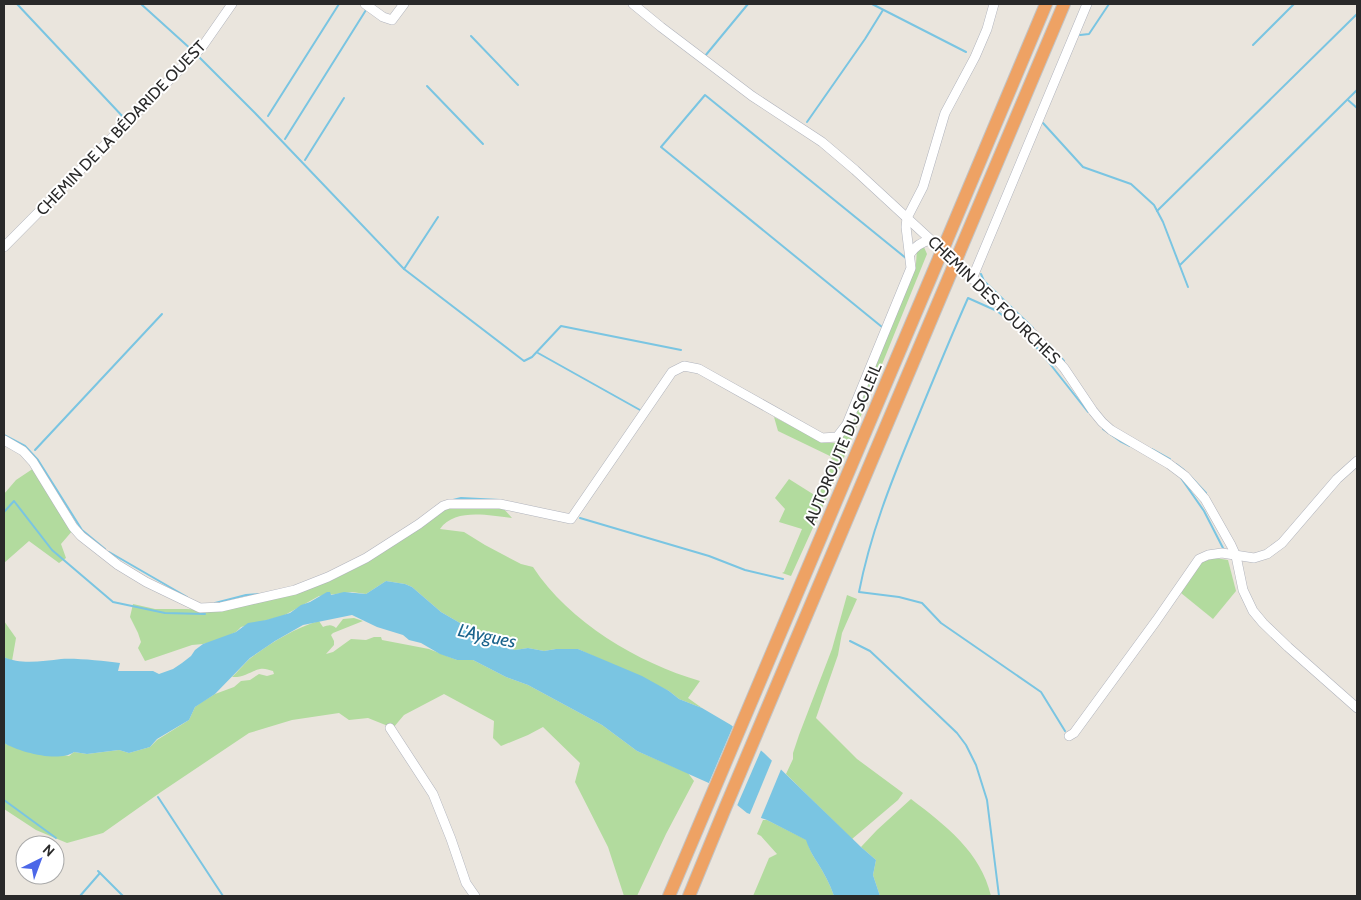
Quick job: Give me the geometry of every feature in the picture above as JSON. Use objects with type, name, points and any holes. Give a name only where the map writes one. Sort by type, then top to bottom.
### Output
[{"type":"highway","name":"AUTOROUTE DU SOLEIL","points":[[669,896],[1046,4]]},
{"type":"highway","name":"AUTOROUTE DU SOLEIL","points":[[689,896],[1064,4]]},
{"type":"street","name":"CHEMIN DE LA BÉDARIDE OUEST","points":[[4,247],[202,47],[232,4]]},
{"type":"street","points":[[365,4],[383,17],[392,20],[404,4]]},
{"type":"street","name":"CHEMIN DES FOURCHES","points":[[633,4],[752,96],[822,142],[855,170],[1035,336],[1064,368],[1102,422],[1117,434],[1169,464],[1185,476],[1205,499],[1231,545],[1236,556],[1243,590],[1263,623],[1288,648],[1357,708]]},
{"type":"street","points":[[4,440],[23,451],[73,527],[100,552],[146,582],[200,608],[221,607],[295,590],[328,577],[366,558],[448,504],[500,504],[570,519],[672,372],[684,366],[699,369],[822,438],[838,437],[847,424],[911,268],[906,228],[907,218],[924,187],[945,112],[975,57],[987,29],[994,4]]},
{"type":"street","points":[[969,276],[1088,4]]},
{"type":"street","points":[[910,254],[921,243],[930,240]]},
{"type":"street","points":[[1069,736],[1074,733],[1199,559],[1208,555],[1222,553],[1254,558],[1267,554],[1276,548],[1337,478],[1357,461]]},
{"type":"street","points":[[390,728],[433,794],[451,838],[466,883],[475,896]]},
{"type":"green space","points":[[923,245],[927,254],[836,477],[791,576],[782,573],[802,529],[779,522],[785,509],[775,498],[789,479],[816,496],[832,457],[778,431],[774,417],[825,443],[839,443],[847,430],[916,264],[917,249]]},
{"type":"green space","points":[[34,468],[73,530],[61,544],[66,558],[59,563],[29,541],[4,563],[4,494],[16,480]]},
{"type":"green space","points":[[502,507],[512,518],[474,514],[464,515],[447,522],[440,529],[464,532],[521,564],[533,567],[548,587],[566,605],[607,638],[629,652],[676,673],[700,681],[688,698],[702,708],[679,699],[669,691],[578,649],[544,651],[528,648],[515,650],[494,643],[467,623],[460,623],[441,612],[412,587],[386,581],[366,594],[352,592],[319,596],[283,616],[241,627],[236,632],[219,640],[192,645],[145,661],[138,648],[141,642],[130,617],[133,604],[155,609],[220,611],[296,593],[449,508]]},
{"type":"green space","points":[[1215,558],[1228,560],[1236,591],[1213,619],[1181,593],[1193,572],[1202,562]]},
{"type":"green space","points":[[847,595],[857,599],[842,633],[838,655],[816,718],[857,759],[903,793],[898,800],[852,839],[786,774],[832,649]]},
{"type":"green space","points":[[354,618],[363,621],[333,633],[331,635],[334,645],[326,654],[333,652],[351,639],[366,640],[381,637],[382,640],[429,649],[457,660],[473,660],[506,677],[528,685],[602,725],[637,751],[688,773],[694,781],[666,834],[637,896],[624,896],[608,847],[575,782],[580,763],[543,727],[501,746],[493,738],[494,721],[444,694],[404,715],[393,728],[368,718],[349,720],[339,713],[292,720],[249,733],[103,833],[67,843],[65,842],[65,835],[48,835],[36,830],[4,809],[4,743],[69,756],[74,752],[87,754],[119,750],[129,753],[150,747],[157,740],[189,720],[195,707],[215,694],[234,687],[241,681],[250,680],[259,674],[267,676],[274,674],[273,671],[262,669],[232,677],[249,659],[260,651],[301,627],[319,621],[323,627],[330,625],[336,628],[343,619]]},
{"type":"green space","points":[[4,621],[16,638],[12,661],[4,657]]},
{"type":"green space","points":[[911,799],[949,830],[970,853],[986,880],[991,896],[880,896],[873,875],[876,860],[861,847]]},
{"type":"green space","points":[[763,820],[767,820],[807,840],[834,896],[753,896],[769,858],[777,854],[757,834]]},
{"type":"water","points":[[386,581],[412,587],[441,612],[460,623],[467,623],[494,643],[515,650],[528,648],[544,651],[578,649],[642,676],[669,691],[679,699],[702,708],[731,725],[764,753],[876,860],[873,875],[880,896],[834,896],[806,840],[767,820],[747,813],[711,784],[637,751],[602,725],[528,685],[506,677],[473,660],[457,660],[440,654],[421,643],[409,640],[403,635],[377,627],[352,615],[303,625],[275,641],[250,658],[215,694],[195,707],[189,720],[157,739],[150,747],[129,753],[119,750],[87,754],[74,752],[67,755],[49,756],[29,753],[4,743],[4,657],[25,662],[61,659],[106,661],[120,663],[118,671],[153,671],[159,674],[173,669],[182,663],[203,644],[236,632],[248,623],[290,613],[301,605],[327,592],[330,592],[331,595],[344,592],[366,594]]},
{"type":"pier","points":[[734,724],[762,748],[736,808],[708,785]]},
{"type":"pier","points":[[773,758],[782,767],[760,820],[749,816]]},
{"type":"waterway","points":[[17,4],[125,119]]},
{"type":"waterway","points":[[141,4],[193,51]]},
{"type":"waterway","points":[[268,116],[339,4]]},
{"type":"waterway","points":[[705,56],[748,4]]},
{"type":"waterway","points":[[872,4],[966,52]]},
{"type":"waterway","points":[[1080,35],[1089,34],[1109,4]]},
{"type":"waterway","points":[[1253,45],[1294,4]]},
{"type":"waterway","points":[[285,139],[366,10]]},
{"type":"waterway","points":[[807,122],[883,10]]},
{"type":"waterway","points":[[1157,211],[1357,14]]},
{"type":"waterway","points":[[471,36],[518,85]]},
{"type":"waterway","points":[[198,56],[404,269],[524,361],[532,357],[561,326],[681,350]]},
{"type":"waterway","points":[[427,86],[483,144]]},
{"type":"waterway","points":[[1180,265],[1357,90]]},
{"type":"waterway","points":[[882,327],[661,147],[705,95],[907,259]]},
{"type":"waterway","points":[[305,160],[344,98]]},
{"type":"waterway","points":[[1348,100],[1357,108]]},
{"type":"waterway","points":[[1043,123],[1083,167],[1131,184],[1154,205],[1163,222],[1188,287]]},
{"type":"waterway","points":[[404,269],[438,217]]},
{"type":"waterway","points":[[981,274],[984,281],[1033,328]]},
{"type":"waterway","points":[[1065,731],[1041,692],[941,623],[922,603],[899,597],[859,592],[875,529],[889,489],[968,298],[997,311],[1011,322],[1039,350],[1088,412]]},
{"type":"waterway","points":[[35,450],[162,314]]},
{"type":"waterway","points":[[1049,344],[1064,361]]},
{"type":"waterway","points":[[538,353],[640,410]]},
{"type":"waterway","points":[[1103,429],[1130,446]]},
{"type":"waterway","points":[[4,435],[25,446],[38,460],[82,530],[105,549]]},
{"type":"waterway","points":[[1152,449],[1170,459]]},
{"type":"waterway","points":[[1176,464],[1184,470]]},
{"type":"waterway","points":[[1189,475],[1206,493]]},
{"type":"waterway","points":[[1181,478],[1204,511],[1224,550]]},
{"type":"waterway","points":[[453,500],[461,498],[500,500]]},
{"type":"waterway","points":[[4,512],[14,501],[52,550],[113,602],[165,613],[205,614]]},
{"type":"waterway","points":[[580,518],[709,556],[745,570],[783,579]]},
{"type":"waterway","points":[[109,552],[187,597]]},
{"type":"waterway","points":[[215,603],[246,595],[259,594]]},
{"type":"waterway","points":[[850,641],[870,651],[957,733],[966,745],[976,765],[987,800],[999,896]]},
{"type":"waterway","points":[[158,797],[223,896]]},
{"type":"waterway","points":[[4,800],[52,835]]},
{"type":"waterway","points":[[98,871],[123,896]]},
{"type":"waterway","points":[[80,896],[100,873]]},
{"type":"water label","name":"L'Aygues","points":[[487,636]]}]
